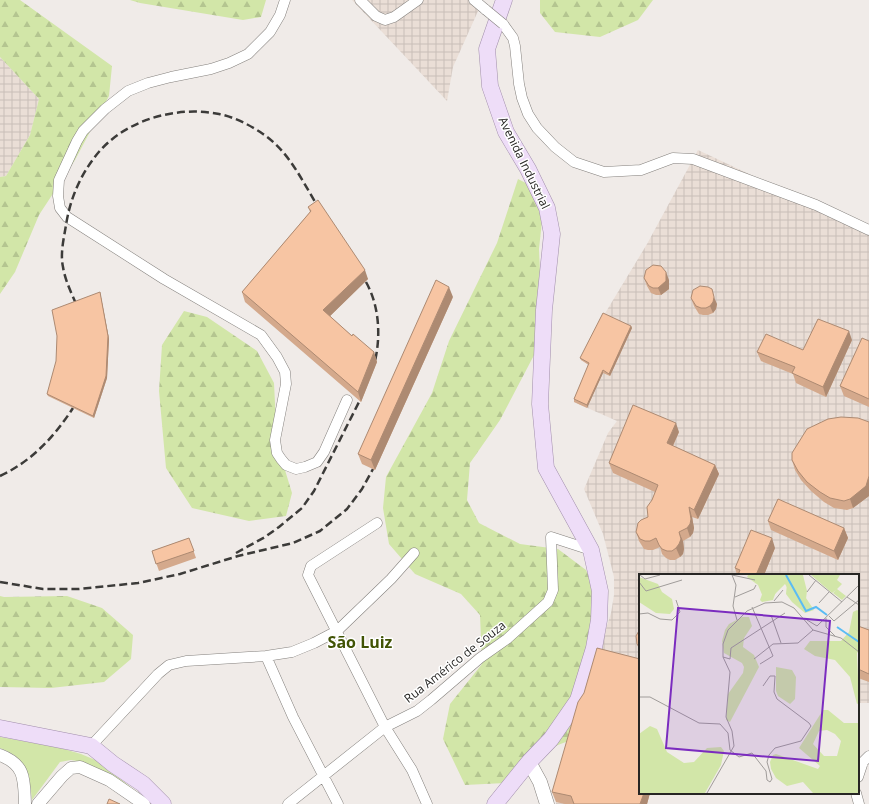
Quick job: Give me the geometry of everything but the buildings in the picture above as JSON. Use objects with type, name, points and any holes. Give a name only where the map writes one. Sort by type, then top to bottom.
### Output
[{"type":"main road","name":"Avenida Industrial","points":[[504,0],[487,49],[490,86],[506,132],[528,169],[547,208],[552,234],[544,310],[540,404],[546,468],[591,550]]},
{"type":"main road","points":[[495,804],[529,762],[551,739],[578,700],[594,648],[599,620],[600,591],[591,550]]},
{"type":"main road","points":[[0,728],[91,746],[113,764],[143,784],[163,804]]},
{"type":"main road","points":[[529,762],[540,782],[547,804]]},
{"type":"street","points":[[284,0],[280,15],[270,32],[248,54],[229,63],[211,69],[148,83],[128,91],[105,109],[84,131],[77,141],[59,180],[58,196],[60,208],[68,217],[164,279],[261,335],[277,357],[285,372],[286,384],[275,440],[280,459],[286,465],[296,469],[317,462],[324,452],[347,400]]},
{"type":"street","points":[[360,0],[376,16],[385,20],[394,17],[418,0]]},
{"type":"street","points":[[474,0],[504,24],[512,38],[515,46],[519,84],[528,114],[537,128],[555,147],[574,162],[604,172],[641,170],[673,158],[693,159],[816,205],[869,230]]},
{"type":"street","points":[[377,523],[311,566],[308,575],[385,727],[412,770],[427,804]]},
{"type":"street","name":"Rua Américo de Souza","points":[[288,804],[385,727],[417,710],[431,700],[480,658],[507,639],[548,602],[553,590],[551,536],[591,550]]},
{"type":"street","points":[[91,746],[158,674],[170,665],[186,661],[266,656],[292,652],[314,644],[337,631],[391,579],[414,553]]},
{"type":"street","points":[[266,656],[293,717],[338,804]]},
{"type":"street","points":[[0,755],[7,758],[19,767],[24,778],[25,804]]},
{"type":"street","points":[[859,774],[863,762],[869,756]]},
{"type":"street","points":[[38,804],[62,776],[71,768],[80,767],[109,780],[144,804]]},
{"type":"street","points":[[856,794],[859,804]]},
{"type":"shaded area","points":[[352,0],[483,0],[453,67],[447,101]]},
{"type":"shaded area","points":[[0,57],[39,99],[30,135],[6,176],[0,177]]},
{"type":"shaded area","points":[[698,150],[869,230],[869,703],[859,703],[859,574],[639,574],[639,794],[650,794],[647,804],[556,804],[597,657],[611,613],[614,595],[614,577],[603,534],[584,489],[608,433],[617,421],[574,402],[590,366],[581,360],[604,315],[647,244]]},
{"type":"green space","points":[[0,0],[20,0],[112,66],[109,96],[75,160],[39,215],[15,272],[0,294],[0,177],[6,176],[30,135],[39,99],[0,57]]},
{"type":"green space","points":[[130,0],[266,0],[261,17],[243,20],[140,3]]},
{"type":"green space","points":[[540,0],[653,0],[638,20],[600,37],[555,32],[540,13]]},
{"type":"green space","points":[[518,179],[545,193],[539,249],[543,338],[500,420],[470,463],[467,500],[479,523],[520,544],[558,549],[586,570],[598,596],[574,739],[539,752],[505,783],[465,785],[443,739],[450,704],[482,664],[480,615],[461,594],[415,574],[389,544],[383,508],[386,477],[432,393],[449,341],[497,243]]},
{"type":"green space","points":[[184,311],[207,317],[257,351],[274,383],[277,444],[292,493],[286,516],[249,521],[192,508],[166,468],[159,391],[162,345]]},
{"type":"green space","points":[[0,596],[67,596],[102,608],[133,635],[131,659],[104,682],[51,688],[0,687]]},
{"type":"green space","points":[[0,737],[57,747],[81,754],[100,762],[151,804],[148,804],[82,762],[71,760],[60,762],[32,800],[30,782],[22,762],[9,752],[0,748]]},
{"type":"railway","points":[[76,304],[65,277],[62,256],[63,240],[73,198],[84,173],[94,158],[105,145],[134,125],[167,114],[185,112],[219,114],[236,119],[273,141],[295,169],[320,210]]},
{"type":"railway","points":[[366,282],[374,300],[378,320],[378,341],[375,361]]},
{"type":"railway","points":[[236,553],[265,537],[302,508],[314,491],[360,400]]},
{"type":"railway","points":[[0,476],[12,470],[32,456],[58,429],[73,408]]},
{"type":"railway","points":[[0,582],[43,589],[79,589],[138,583],[180,574],[238,556],[293,543],[320,531],[347,509],[362,489],[373,469]]},
{"type":"district","name":"São Luiz","points":[[360,642]]}]
